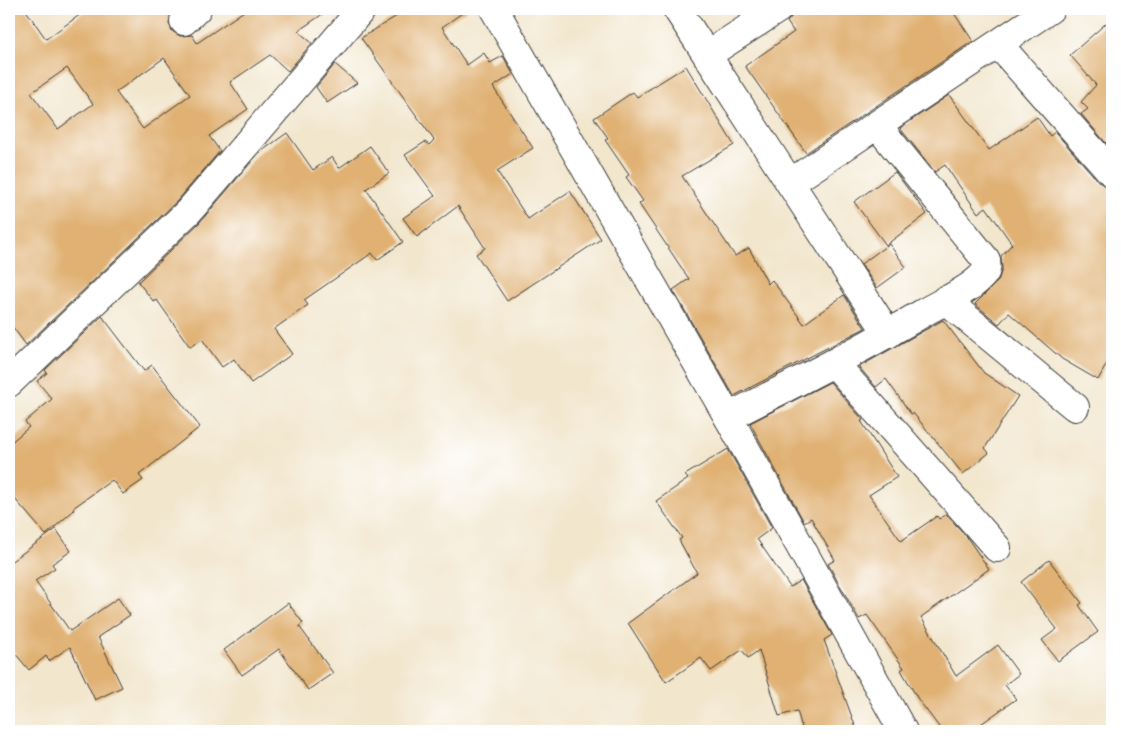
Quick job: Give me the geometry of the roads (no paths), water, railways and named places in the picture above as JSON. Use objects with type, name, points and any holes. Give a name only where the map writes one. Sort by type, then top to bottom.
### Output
[{"type":"street","points":[[9,383],[188,210],[362,9]]},
{"type":"street","points":[[494,9],[728,417],[903,731]]},
{"type":"street","points":[[677,9],[888,334]]},
{"type":"street","points":[[707,55],[778,9]]},
{"type":"street","points":[[790,183],[999,45],[1050,9]]},
{"type":"street","points":[[999,45],[1112,173]]},
{"type":"street","points":[[728,417],[835,364],[888,334],[980,279],[987,268],[986,260],[877,125]]},
{"type":"street","points":[[945,300],[1075,407]]},
{"type":"street","points":[[835,364],[997,548]]}]
